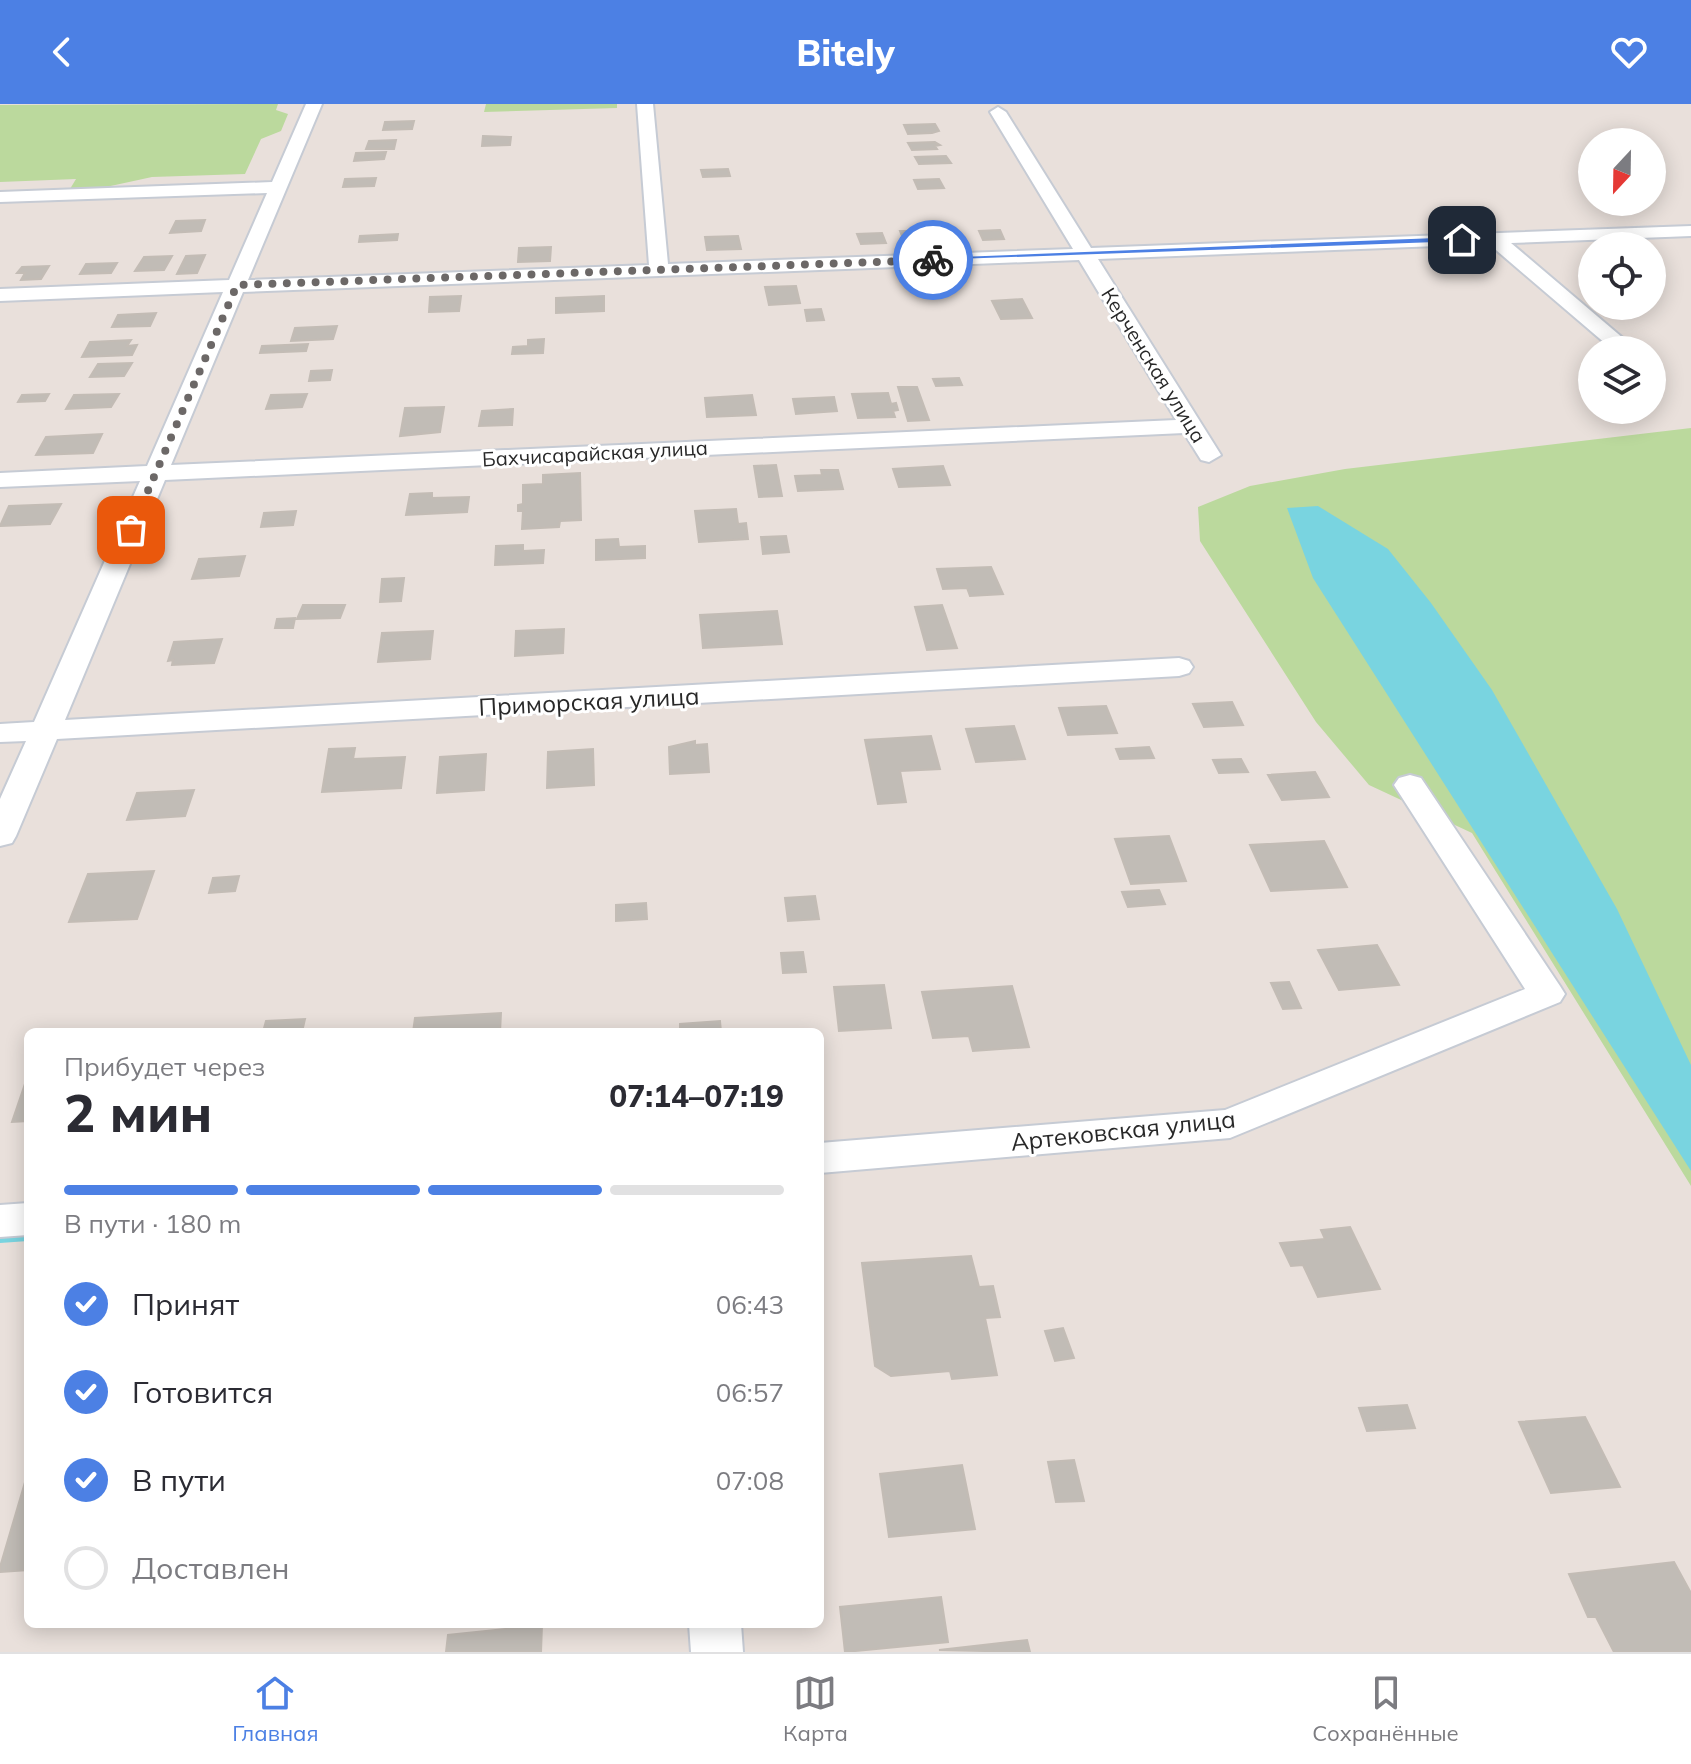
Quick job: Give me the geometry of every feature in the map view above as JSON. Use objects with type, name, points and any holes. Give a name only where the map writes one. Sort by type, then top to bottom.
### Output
[{"type":"street","points":[[0,836],[314,104]]},
{"type":"street","points":[[645,104],[659,270]]},
{"type":"street","name":"Керченская улица","points":[[998,112],[1209,455]]},
{"type":"street","points":[[0,197],[278,187]]},
{"type":"street","points":[[0,295],[1691,231]]},
{"type":"street","points":[[1493,238],[1609,336]]},
{"type":"street","name":"Бахчисарайская улица","points":[[0,480],[1191,426]]},
{"type":"street","name":"Приморская улица","points":[[0,733],[1179,667]]},
{"type":"street","name":"Артековская улица","points":[[824,1158],[1230,1124],[1547,994],[1410,785]]},
{"type":"street","points":[[0,1221],[24,1219]]},
{"type":"street","points":[[715,1628],[717,1652]]},
{"type":"green space","points":[[278,104],[276,110],[288,114],[281,131],[261,139],[245,174],[152,177],[106,187],[70,189],[76,179],[0,182],[0,105]]},
{"type":"green space","points":[[486,104],[617,104],[617,108],[484,112]]},
{"type":"green space","points":[[1691,428],[1691,1186],[1472,833],[1369,785],[1316,722],[1200,541],[1198,507],[1250,486],[1345,469]]},
{"type":"water","points":[[1318,506],[1388,549],[1431,603],[1492,690],[1617,909],[1691,1065],[1691,1171],[1313,578],[1287,508]]},
{"type":"building","points":[[414,121],[412,129],[383,130],[385,122]]},
{"type":"building","points":[[935,124],[939,131],[908,134],[904,125]]},
{"type":"building","points":[[483,136],[511,137],[510,145],[482,146]]},
{"type":"building","points":[[396,140],[394,149],[366,149],[369,141]]},
{"type":"building","points":[[935,142],[940,145],[935,146],[937,149],[912,150],[908,143]]},
{"type":"building","points":[[386,152],[384,159],[354,161],[356,153]]},
{"type":"building","points":[[946,156],[951,163],[919,164],[915,157]]},
{"type":"building","points":[[728,169],[730,176],[703,177],[701,170]]},
{"type":"building","points":[[376,178],[374,186],[343,187],[345,179]]},
{"type":"building","points":[[939,179],[944,188],[918,189],[914,180]]},
{"type":"building","points":[[205,220],[201,231],[170,233],[176,221]]},
{"type":"building","points":[[1000,230],[1004,239],[983,240],[979,231]]},
{"type":"building","points":[[900,231],[920,231],[924,240],[904,241]]},
{"type":"building","points":[[882,233],[886,243],[861,244],[857,234]]},
{"type":"building","points":[[398,234],[397,240],[359,242],[360,236]]},
{"type":"building","points":[[738,236],[741,249],[707,250],[705,237]]},
{"type":"building","points":[[551,247],[550,261],[518,262],[519,248]]},
{"type":"building","points":[[205,255],[197,273],[177,274],[186,256]]},
{"type":"building","points":[[172,256],[164,270],[135,271],[144,257]]},
{"type":"building","points":[[1458,256],[1471,268],[1446,269],[1434,258]]},
{"type":"building","points":[[117,263],[111,273],[80,274],[86,264]]},
{"type":"building","points":[[49,266],[41,279],[21,280],[25,273],[17,273],[22,267]]},
{"type":"building","points":[[796,286],[800,303],[769,305],[765,287]]},
{"type":"building","points":[[461,296],[459,311],[429,312],[430,297]]},
{"type":"building","points":[[604,296],[604,311],[556,313],[556,298]]},
{"type":"building","points":[[1022,299],[1032,318],[1001,319],[992,301]]},
{"type":"building","points":[[821,309],[824,320],[807,321],[805,310]]},
{"type":"building","points":[[156,313],[150,326],[112,327],[118,315]]},
{"type":"building","points":[[337,326],[333,339],[291,341],[295,328]]},
{"type":"building","points":[[544,339],[543,353],[512,354],[513,347],[528,346],[528,340]]},
{"type":"building","points":[[131,340],[127,346],[137,345],[132,355],[82,357],[90,342]]},
{"type":"building","points":[[308,344],[306,351],[260,353],[262,346]]},
{"type":"building","points":[[132,363],[124,376],[90,377],[98,364]]},
{"type":"building","points":[[332,370],[330,380],[309,381],[311,371]]},
{"type":"building","points":[[959,378],[962,385],[936,386],[933,379]]},
{"type":"building","points":[[898,387],[917,387],[929,420],[908,421]]},
{"type":"building","points":[[888,393],[891,404],[896,403],[898,410],[893,411],[895,417],[858,418],[852,394]]},
{"type":"building","points":[[49,394],[45,401],[18,402],[22,395]]},
{"type":"building","points":[[119,394],[111,407],[66,409],[74,395]]},
{"type":"building","points":[[307,394],[302,407],[266,409],[271,395]]},
{"type":"building","points":[[752,395],[756,415],[707,417],[705,398]]},
{"type":"building","points":[[834,397],[837,411],[796,414],[793,399]]},
{"type":"building","points":[[444,407],[440,432],[400,436],[405,408]]},
{"type":"building","points":[[513,409],[512,425],[479,426],[482,411]]},
{"type":"building","points":[[102,434],[93,453],[36,455],[46,437]]},
{"type":"building","points":[[776,465],[782,496],[759,497],[754,466]]},
{"type":"building","points":[[943,466],[950,485],[899,487],[893,469]]},
{"type":"building","points":[[821,470],[838,470],[843,489],[798,491],[795,476],[822,475]]},
{"type":"building","points":[[580,473],[581,520],[560,521],[559,527],[522,529],[523,511],[518,511],[518,505],[523,504],[523,485],[543,484],[543,475]]},
{"type":"building","points":[[432,493],[432,498],[469,497],[467,512],[406,515],[410,494]]},
{"type":"building","points":[[61,504],[50,524],[0,526],[9,506]]},
{"type":"building","points":[[736,509],[738,524],[746,523],[748,539],[699,542],[695,511]]},
{"type":"building","points":[[296,511],[293,525],[261,527],[264,513]]},
{"type":"building","points":[[786,536],[789,552],[763,554],[761,537]]},
{"type":"building","points":[[618,539],[619,547],[645,546],[645,558],[596,560],[596,540]]},
{"type":"building","points":[[523,545],[523,551],[544,550],[543,563],[495,565],[496,546]]},
{"type":"building","points":[[245,556],[239,576],[192,579],[199,559]]},
{"type":"building","points":[[991,567],[1003,594],[970,596],[967,588],[943,589],[937,569]]},
{"type":"building","points":[[404,578],[401,601],[380,602],[382,579]]},
{"type":"building","points":[[303,605],[345,605],[340,618],[297,619]]},
{"type":"building","points":[[942,605],[957,648],[927,650],[915,607]]},
{"type":"building","points":[[777,611],[782,644],[703,648],[700,615]]},
{"type":"building","points":[[295,618],[293,628],[275,628],[277,619]]},
{"type":"building","points":[[564,629],[563,653],[515,656],[516,631]]},
{"type":"building","points":[[433,631],[430,659],[378,662],[382,633]]},
{"type":"building","points":[[222,639],[214,663],[172,665],[173,660],[168,661],[174,642]]},
{"type":"building","points":[[1232,702],[1243,725],[1204,727],[1193,704]]},
{"type":"building","points":[[1106,706],[1117,733],[1068,735],[1059,708]]},
{"type":"building","points":[[1014,726],[1025,759],[976,762],[966,729]]},
{"type":"building","points":[[931,736],[940,769],[900,771],[906,802],[878,804],[865,740]]},
{"type":"building","points":[[695,741],[695,745],[707,744],[709,772],[670,774],[669,747]]},
{"type":"building","points":[[1149,747],[1154,758],[1120,759],[1116,749]]},
{"type":"building","points":[[355,748],[353,759],[405,757],[401,788],[322,792],[329,749]]},
{"type":"building","points":[[593,749],[594,785],[547,788],[548,752]]},
{"type":"building","points":[[486,754],[484,790],[437,793],[440,757]]},
{"type":"building","points":[[1241,759],[1248,772],[1219,773],[1213,760]]},
{"type":"building","points":[[1315,772],[1329,797],[1282,800],[1268,775]]},
{"type":"building","points":[[194,790],[185,816],[127,820],[137,793]]},
{"type":"building","points":[[1169,836],[1186,881],[1131,884],[1115,839]]},
{"type":"building","points":[[1324,841],[1347,887],[1271,891],[1250,845]]},
{"type":"building","points":[[154,871],[137,919],[69,922],[88,874]]},
{"type":"building","points":[[239,876],[235,891],[209,893],[213,878]]},
{"type":"building","points":[[1159,890],[1165,904],[1128,907],[1122,892]]},
{"type":"building","points":[[815,896],[819,919],[788,921],[785,898]]},
{"type":"building","points":[[646,903],[647,919],[616,921],[616,905]]},
{"type":"building","points":[[1377,945],[1399,985],[1339,990],[1318,950]]},
{"type":"building","points":[[803,952],[806,972],[783,973],[781,953]]},
{"type":"building","points":[[1289,982],[1301,1008],[1283,1009],[1271,983]]},
{"type":"building","points":[[884,985],[891,1028],[839,1031],[834,987]]},
{"type":"building","points":[[1012,986],[1029,1047],[973,1051],[969,1036],[933,1038],[922,992]]},
{"type":"building","points":[[501,1013],[500,1028],[414,1028],[415,1018]]},
{"type":"building","points":[[305,1019],[303,1028],[264,1028],[266,1021]]},
{"type":"building","points":[[720,1021],[721,1028],[680,1028],[680,1024]]},
{"type":"building","points":[[24,1087],[24,1121],[12,1122]]},
{"type":"building","points":[[1350,1227],[1380,1289],[1318,1297],[1303,1265],[1291,1266],[1280,1243],[1325,1239],[1321,1230]]},
{"type":"building","points":[[971,1256],[979,1287],[993,1286],[1000,1317],[985,1318],[997,1375],[952,1379],[950,1371],[891,1376],[875,1366],[862,1263]]},
{"type":"building","points":[[1063,1328],[1074,1358],[1055,1361],[1045,1331]]},
{"type":"building","points":[[1407,1405],[1415,1428],[1367,1431],[1359,1408]]},
{"type":"building","points":[[1585,1417],[1620,1487],[1551,1493],[1519,1422]]},
{"type":"building","points":[[1074,1460],[1084,1501],[1056,1502],[1048,1462]]},
{"type":"building","points":[[962,1465],[975,1529],[889,1537],[880,1474]]},
{"type":"building","points":[[24,1486],[24,1570],[0,1572]]},
{"type":"building","points":[[1674,1562],[1691,1593],[1691,1652],[1614,1652],[1596,1617],[1588,1617],[1569,1574]]},
{"type":"building","points":[[941,1597],[948,1642],[845,1652],[840,1607]]},
{"type":"building","points":[[542,1628],[541,1652],[446,1652],[448,1635]]},
{"type":"building","points":[[1027,1640],[1030,1652],[939,1650]]},
{"type":"waterway","points":[[0,1238],[24,1236]]},
{"type":"way so far","points":[[131,530],[237,285],[933,260]]},
{"type":"route","points":[[933,260],[1462,240]]}]
